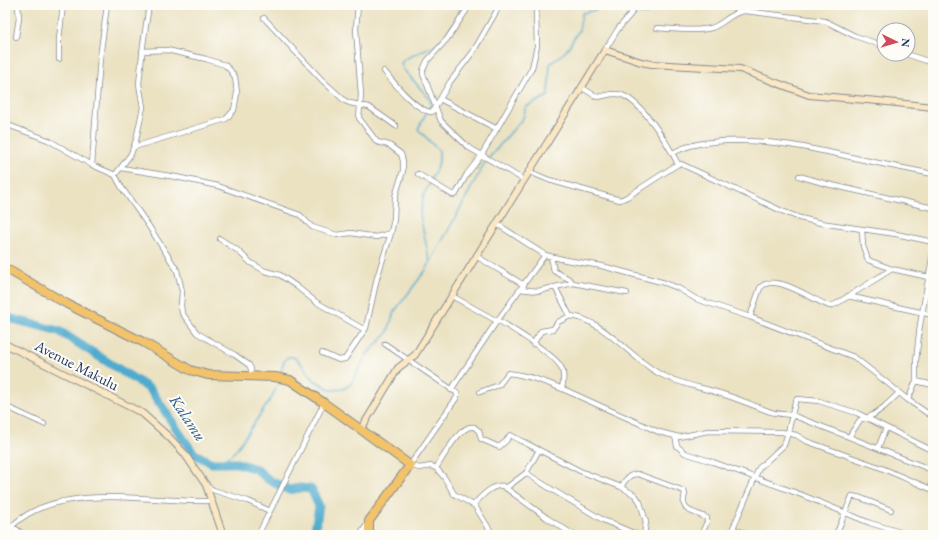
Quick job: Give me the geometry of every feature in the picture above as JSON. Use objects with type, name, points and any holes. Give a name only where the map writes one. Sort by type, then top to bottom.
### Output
[{"type":"highway","points":[[5,268],[67,304],[143,342],[190,370],[208,375],[275,377],[285,379],[294,383],[361,429],[410,465],[369,521],[369,535]]},
{"type":"street","points":[[16,37],[19,18],[18,5]]},
{"type":"street","points":[[59,59],[59,39],[63,5]]},
{"type":"street","points":[[92,165],[100,58],[106,5]]},
{"type":"street","points":[[115,175],[131,154],[134,147],[143,107],[139,84],[149,5]]},
{"type":"street","points":[[322,353],[339,360],[345,359],[365,330],[377,278],[391,233],[394,219],[395,200],[403,174],[403,161],[400,154],[389,145],[377,142],[358,115],[361,105],[356,29],[358,5]]},
{"type":"street","points":[[470,5],[450,36],[427,61],[424,66],[423,74],[441,121],[465,145],[524,180]]},
{"type":"street","points":[[384,71],[399,88],[427,112],[432,112],[450,82],[473,52],[500,5]]},
{"type":"street","points":[[418,174],[454,195],[467,174],[483,157],[497,129],[532,68],[537,46],[536,12],[542,5]]},
{"type":"street","points":[[361,429],[398,368],[415,355],[530,172],[581,87],[618,29],[636,6]]},
{"type":"street","points":[[657,28],[703,30],[712,28],[736,13],[745,11],[825,21],[854,36],[876,43]]},
{"type":"street","points":[[264,18],[322,80],[347,102],[370,107],[396,126]]},
{"type":"street","points":[[134,147],[226,119],[234,110],[237,94],[234,78],[230,70],[225,65],[167,50],[142,51]]},
{"type":"street","points":[[605,50],[641,62],[652,64],[740,69],[809,95],[933,107]]},
{"type":"street","points":[[916,57],[933,63]]},
{"type":"street","points":[[581,87],[597,97],[620,94],[633,102],[648,118],[673,153],[678,164]]},
{"type":"street","points":[[440,99],[497,129]]},
{"type":"street","points":[[5,124],[48,140],[92,165],[115,175],[122,188],[148,224],[177,270],[182,291],[182,313],[197,333],[249,365],[251,369],[250,376]]},
{"type":"street","points":[[673,153],[684,147],[706,142],[750,140],[775,142],[823,150],[933,174]]},
{"type":"street","points":[[530,172],[550,180],[620,200],[628,197],[678,164],[684,164],[782,211],[800,218],[862,230],[896,234],[933,242]]},
{"type":"street","points":[[121,168],[218,186],[300,215],[312,227],[337,235],[355,233],[369,237],[376,237],[391,233]]},
{"type":"street","points":[[799,176],[827,184],[933,208]]},
{"type":"street","points":[[497,224],[551,258],[602,266],[660,281],[678,288],[696,299],[750,317],[854,357],[908,400],[933,417]]},
{"type":"street","points":[[862,230],[863,246],[868,260],[892,269],[931,277]]},
{"type":"street","points":[[220,239],[237,250],[251,263],[265,271],[280,275],[316,302],[365,330]]},
{"type":"street","points":[[908,400],[916,381],[916,361],[922,313],[931,277],[933,253]]},
{"type":"street","points":[[451,390],[497,321],[545,255]]},
{"type":"street","points":[[476,256],[524,285]]},
{"type":"street","points":[[551,258],[554,271],[569,279],[573,283]]},
{"type":"street","points":[[750,317],[760,288],[770,282],[787,285],[830,306],[836,304],[892,269]]},
{"type":"street","points":[[520,289],[538,291],[573,283],[627,293]]},
{"type":"street","points":[[555,287],[570,316]]},
{"type":"street","points":[[452,296],[497,321],[546,353],[560,365],[564,378],[562,389]]},
{"type":"street","points":[[848,296],[933,315]]},
{"type":"street","points":[[533,344],[541,331],[553,329],[558,322],[570,316],[580,317],[609,334],[640,361],[676,381],[741,400],[770,412],[792,415],[927,468]]},
{"type":"street","name":"Avenue Makulu","points":[[5,344],[137,410],[162,430],[184,453],[206,485],[223,535]]},
{"type":"street","points":[[385,344],[457,393],[457,397],[410,465],[419,468],[431,466],[436,468],[444,477],[454,494],[474,504],[493,535]]},
{"type":"street","points":[[480,392],[499,385],[508,373],[534,378],[659,432],[675,436],[690,435],[708,431],[758,431],[788,433],[887,470],[933,490]]},
{"type":"street","points":[[916,381],[933,385]]},
{"type":"street","points":[[849,437],[860,420],[873,415],[899,393]]},
{"type":"street","points":[[730,535],[734,529],[754,478],[761,465],[782,447],[788,433],[796,400],[819,401],[857,413],[933,451]]},
{"type":"street","points":[[258,535],[324,403]]},
{"type":"street","points":[[5,406],[44,424]]},
{"type":"street","points":[[436,468],[460,432],[474,427],[479,431],[480,438],[482,440],[498,447],[506,441],[510,435],[580,471],[622,487],[635,495],[640,502],[646,522],[644,535]]},
{"type":"street","points":[[878,448],[886,428]]},
{"type":"street","points":[[675,436],[677,446],[685,453],[802,495],[845,513],[910,535]]},
{"type":"street","points":[[506,488],[526,473],[539,450]]},
{"type":"street","points":[[526,473],[551,490],[602,520],[638,535]]},
{"type":"street","points":[[622,487],[626,479],[634,474],[638,474],[684,491],[685,494],[683,501],[688,511],[707,518],[707,522],[701,535]]},
{"type":"street","points":[[206,485],[213,490],[248,501],[270,511]]},
{"type":"street","points":[[474,504],[494,487],[500,486],[506,488],[547,518],[574,535]]},
{"type":"street","points":[[848,535],[836,533],[850,499],[855,496],[891,510]]},
{"type":"street","points":[[11,527],[38,509],[62,501],[74,499],[158,498],[194,502],[212,501]]},
{"type":"street","points":[[360,535],[369,521]]},
{"type":"street","points":[[5,526],[20,531],[24,535]]},
{"type":"street","points":[[734,529],[750,535]]},
{"type":"waterway","points":[[431,180],[439,162],[439,151],[418,129],[431,104],[428,97],[403,69],[401,63],[405,59],[437,44],[459,17],[460,5]]},
{"type":"waterway","points":[[280,375],[284,361],[288,357],[293,357],[298,360],[314,380],[331,390],[343,389],[351,384],[367,354],[387,334],[394,312],[426,270],[484,164],[523,118],[526,107],[548,96],[550,64],[566,51],[579,30],[582,13],[612,6],[633,13],[647,14],[662,5]]},
{"type":"waterway","points":[[430,183],[424,194],[420,215],[430,263]]},
{"type":"waterway","name":"Kalamu","points":[[5,317],[59,331],[150,389],[193,453],[212,463],[237,463],[256,469],[269,480],[289,490],[300,488],[311,489],[319,506],[315,530],[312,535]]},
{"type":"waterway","points":[[219,462],[230,456],[236,450],[272,397],[279,381]]}]
